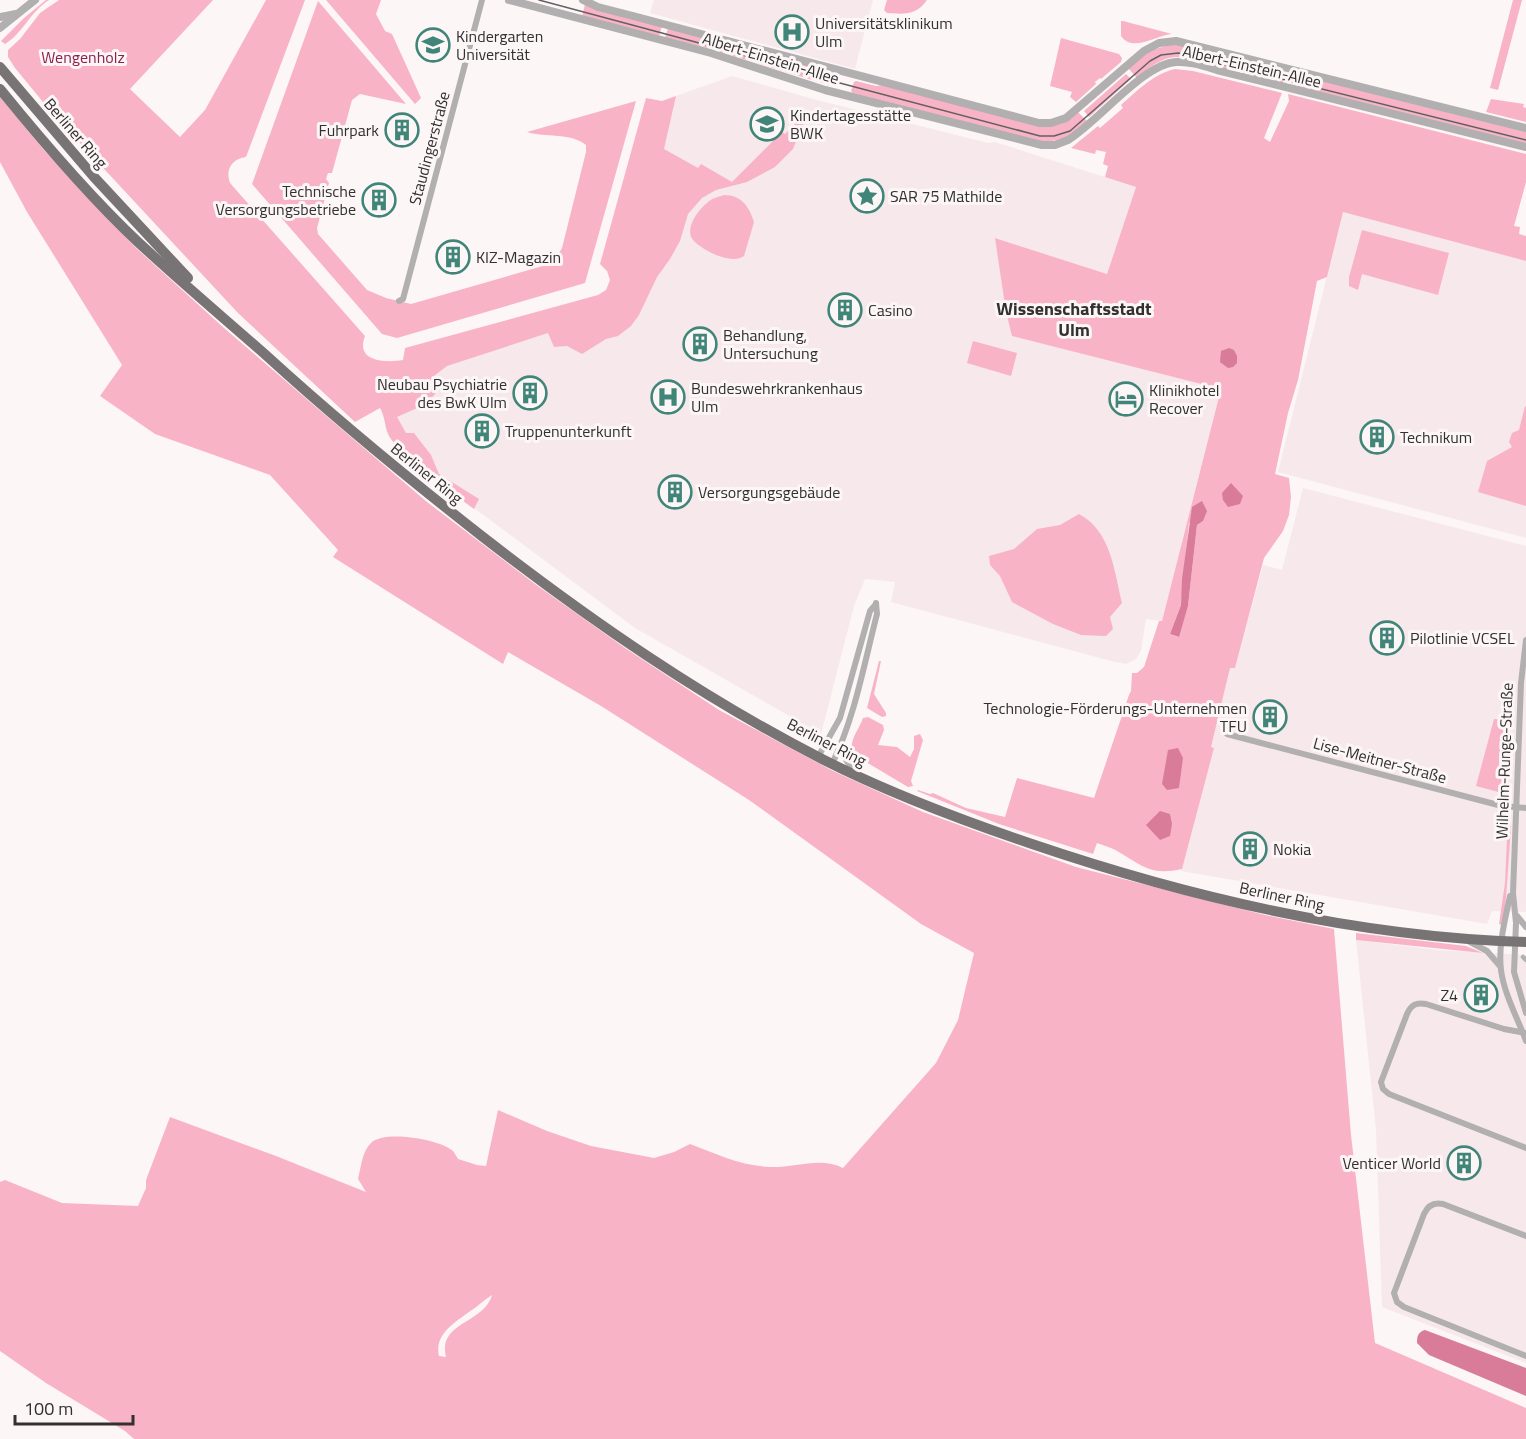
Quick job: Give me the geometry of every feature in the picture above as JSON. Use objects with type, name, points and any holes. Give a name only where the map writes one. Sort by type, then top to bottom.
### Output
[{"type":"main road","name":"Berliner Ring","points":[[0,67],[94,177],[229,322]]},
{"type":"main road","name":"Berliner Ring","points":[[0,89],[44,141],[138,242],[321,406],[430,496],[538,580],[629,645],[725,704],[818,757],[927,805],[997,832],[1122,873],[1292,915],[1381,930],[1526,942]]},
{"type":"street","points":[[0,28],[35,0]]},
{"type":"street","name":"Staudingerstraße","points":[[399,301],[403,299],[482,0]]},
{"type":"street","name":"Albert-Einstein-Allee","points":[[509,0],[711,53],[815,87],[1045,145],[1060,144],[1074,137],[1156,69],[1173,62],[1195,64],[1526,147]]},
{"type":"street","name":"Albert-Einstein-Allee","points":[[583,0],[624,14],[1039,123],[1056,122],[1070,116],[1153,45],[1176,41],[1526,128]]},
{"type":"street","points":[[0,17],[18,14]]},
{"type":"street","points":[[1195,64],[1202,56],[1200,46]]},
{"type":"street","points":[[818,757],[840,718],[870,611],[876,603],[877,614],[855,700],[842,743],[832,764]]},
{"type":"street","name":"Wilhelm-Runge-Straße","points":[[1526,640],[1521,683],[1513,883],[1516,922],[1514,976],[1526,1013]]},
{"type":"street","name":"Lise-Meitner-Straße","points":[[1227,734],[1516,808],[1526,808]]},
{"type":"street","points":[[842,743],[846,760],[857,775]]},
{"type":"street","name":"Wilhelm-Runge-Straße","points":[[1501,969],[1501,941],[1513,883]]},
{"type":"street","points":[[1514,912],[1526,927]]},
{"type":"street","points":[[1459,938],[1487,951],[1501,969],[1526,1041]]},
{"type":"street","points":[[1524,1033],[1426,1004],[1414,1004],[1407,1014],[1381,1080],[1383,1089],[1391,1095],[1526,1148]]},
{"type":"street","points":[[1526,1236],[1443,1204],[1434,1203],[1425,1211],[1394,1293],[1401,1306],[1526,1356]]},
{"type":"shaded area","name":"Universitätsklinikum Ulm","points":[[654,0],[873,0],[855,69],[650,13]]},
{"type":"shaded area","name":"Bundeswehrkrankenhaus Ulm","points":[[732,76],[988,143],[995,142],[1136,187],[1107,274],[996,238],[1006,312],[1012,335],[1221,389],[1162,621],[1146,619],[1141,651],[1136,659],[1126,664],[1115,662],[891,602],[895,582],[865,579],[854,606],[821,734],[635,628],[427,473],[391,439],[386,431],[384,415],[380,408],[436,356],[621,307],[662,101]]},
{"type":"shaded area","points":[[1343,212],[1526,261],[1526,538],[1278,472]]},
{"type":"shaded area","points":[[1229,348],[1234,350],[1237,363],[1228,368],[1220,362],[1221,351]]},
{"type":"shaded area","points":[[1231,483],[1243,496],[1240,504],[1228,507],[1223,500],[1222,493]]},
{"type":"shaded area","points":[[1303,488],[1526,546],[1526,912],[1492,911],[1487,924],[1181,871],[1214,748],[1211,747],[1230,667],[1235,668],[1263,565],[1282,570]]},
{"type":"shaded area","points":[[1202,501],[1207,511],[1203,521],[1197,525],[1188,606],[1179,637],[1170,634],[1181,605],[1182,579],[1192,507]]},
{"type":"shaded area","points":[[1178,748],[1183,758],[1179,788],[1167,790],[1162,784],[1168,750]]},
{"type":"shaded area","points":[[1160,811],[1170,814],[1172,824],[1170,836],[1160,840],[1146,825]]},
{"type":"shaded area","points":[[1356,940],[1438,950],[1526,955],[1526,1363],[1382,1307],[1376,1130]]},
{"type":"shaded area","points":[[1425,1330],[1526,1368],[1526,1396],[1429,1355],[1417,1343],[1418,1335]]},
{"type":"green space","points":[[49,0],[37,10],[17,34],[5,44],[1,41],[24,18]]},
{"type":"green space","name":"Wengenholz","points":[[59,0],[213,0],[130,89],[180,137],[205,110],[266,0],[305,0],[246,157],[233,162],[229,169],[230,183],[365,336],[363,345],[368,356],[380,361],[403,360],[405,348],[598,295],[606,290],[610,280],[607,271],[600,264],[646,98],[662,101],[676,96],[664,149],[698,168],[701,164],[732,182],[782,132],[785,134],[797,122],[797,117],[803,117],[805,120],[793,149],[775,167],[747,182],[716,190],[702,198],[688,214],[680,241],[657,277],[639,315],[631,326],[618,336],[606,339],[582,354],[567,346],[554,347],[548,333],[447,366],[434,376],[436,393],[426,404],[397,417],[406,433],[414,433],[431,455],[439,474],[479,499],[474,509],[430,476],[398,448],[389,435],[380,408],[355,422],[238,313],[53,114],[15,68],[8,57],[8,50],[20,39],[40,13]]},
{"type":"green space","points":[[326,0],[381,0],[376,14],[385,31],[392,34],[421,98],[415,104]]},
{"type":"green space","points":[[887,0],[927,0],[914,11],[899,14],[887,13],[884,10]]},
{"type":"green space","points":[[1513,0],[1522,0],[1498,90],[1490,88]]},
{"type":"green space","points":[[318,1],[406,104],[360,94],[352,100],[332,173],[328,173],[326,179],[329,183],[317,228],[318,234],[367,290],[386,298],[411,304],[553,263],[562,248],[586,145],[573,138],[527,132],[636,101],[585,283],[397,338],[382,334],[252,184]]},
{"type":"green space","points":[[585,4],[662,26],[659,36],[582,17]]},
{"type":"green space","points":[[1121,21],[1172,34],[1145,42],[1132,43],[1121,36]]},
{"type":"green space","points":[[668,28],[833,71],[829,85],[704,47],[665,38]]},
{"type":"green space","points":[[1061,38],[1119,54],[1122,58],[1121,62],[1095,82],[1096,84],[1076,102],[1070,97],[1072,92],[1050,86]]},
{"type":"green space","points":[[1178,44],[1197,49],[1195,58],[1168,58],[1137,78],[1128,68],[1156,49]]},
{"type":"green space","points":[[1206,52],[1285,69],[1285,73],[1290,74],[1282,84],[1205,64]]},
{"type":"green space","points":[[1175,69],[1193,71],[1282,93],[1264,138],[1270,142],[1289,101],[1288,94],[1526,154],[1526,182],[1514,226],[1520,227],[1519,234],[1526,236],[1526,261],[1343,212],[1327,277],[1317,281],[1298,380],[1288,413],[1275,474],[1289,478],[1291,497],[1289,515],[1283,531],[1264,558],[1235,668],[1230,668],[1211,747],[1214,748],[1182,869],[1160,871],[1144,867],[1111,848],[1097,843],[1093,854],[999,824],[917,791],[933,793],[966,808],[1005,817],[1017,778],[1094,798],[1131,691],[1132,673],[1137,673],[1144,667],[1159,621],[1162,621],[1221,389],[1012,336],[1006,312],[995,238],[1107,274],[1136,187],[1105,177],[1108,166],[1103,164],[1106,152],[1096,150],[1095,154],[1071,148],[1098,126],[1100,128],[1123,108],[1121,105],[1146,84],[1167,71]],"holes":[[[1203,521],[1197,525],[1188,606],[1178,637],[1170,634],[1181,605],[1189,523]]]},
{"type":"green space","points":[[1297,72],[1526,131],[1526,145],[1294,87],[1294,84],[1289,82]]},
{"type":"green space","points":[[1126,74],[1131,79],[1089,117],[1084,111]]},
{"type":"green space","points":[[856,81],[876,86],[883,85],[1037,125],[1078,112],[1088,122],[1064,138],[1037,141],[853,93],[851,91]]},
{"type":"green space","points":[[0,97],[44,150],[136,248],[224,328],[427,502],[535,584],[625,648],[719,710],[833,771],[923,812],[1076,867],[1265,915],[1334,929],[1351,1135],[1375,1343],[1526,1408],[1526,1439],[134,1439],[0,1351],[0,1182],[5,1180],[62,1203],[138,1206],[170,1117],[366,1192],[358,1179],[364,1155],[371,1143],[387,1137],[412,1138],[436,1143],[453,1151],[458,1159],[486,1166],[498,1110],[547,1131],[591,1146],[654,1158],[690,1144],[729,1159],[760,1166],[779,1167],[826,1163],[843,1168],[936,1063],[958,1020],[974,953],[921,924],[749,800],[601,706],[508,652],[503,664],[333,557],[338,550],[270,475],[155,434],[100,396],[122,365],[27,212],[0,162]],"holes":[[[492,1295],[487,1305],[454,1330],[445,1345],[446,1357],[439,1356],[439,1342],[446,1330]]]},
{"type":"green space","points":[[1491,99],[1524,104],[1526,122],[1486,112]]},
{"type":"green space","points":[[724,195],[744,202],[754,222],[744,256],[738,258],[725,258],[710,252],[691,236],[693,220],[703,206]]},
{"type":"green space","points":[[1362,230],[1449,253],[1438,295],[1362,274],[1358,290],[1349,286],[1349,277]]},
{"type":"green space","points":[[973,341],[1017,353],[1011,376],[967,363]]},
{"type":"green space","points":[[1525,406],[1526,506],[1478,492],[1487,461],[1512,447],[1509,442],[1512,433],[1519,430]]},
{"type":"green space","points":[[1079,514],[1090,521],[1105,541],[1110,552],[1122,603],[1110,617],[1113,629],[1106,636],[1081,635],[1053,624],[1012,602],[1000,576],[990,565],[989,556],[1014,549],[1037,529],[1060,525]]},
{"type":"green space","points":[[879,661],[881,661],[874,694],[886,713],[886,716],[882,717],[867,708]]},
{"type":"green space","points":[[868,717],[883,725],[884,730],[878,745],[897,747],[910,757],[914,749],[914,736],[920,734],[923,740],[911,781],[913,786],[908,787],[856,756],[852,751],[855,734],[863,718]]},
{"type":"green space","points":[[1494,719],[1507,720],[1509,723],[1507,792],[1502,793],[1476,786]]},
{"type":"green space","points":[[1508,815],[1511,817],[1511,827],[1502,925],[1499,924],[1505,883]]},
{"type":"green space","points":[[1356,933],[1466,946],[1483,953],[1356,940]]},
{"type":"tram line","points":[[539,0],[1040,136],[1054,136],[1070,131],[1150,61],[1161,55],[1178,53],[1526,140]]},
{"type":"place","name":"Universitätsklinikum Ulm","points":[[792,32]]},
{"type":"place","name":"Kindergarten Universität","points":[[433,45]]},
{"type":"place","name":"Kindertagesstätte BWK","points":[[767,124]]},
{"type":"place","name":"Fuhrpark","points":[[402,130]]},
{"type":"place","name":"SAR 75 Mathilde","points":[[867,196]]},
{"type":"place","name":"Technische Versorgungsbetriebe","points":[[379,200]]},
{"type":"place","name":"KIZ-Magazin","points":[[453,257]]},
{"type":"place","name":"Casino","points":[[845,310]]},
{"type":"place","name":"Behandlung, Untersuchung","points":[[700,344]]},
{"type":"place","name":"Neubau Psychiatrie des BwK Ulm","points":[[530,393]]},
{"type":"place","name":"Bundeswehrkrankenhaus Ulm","points":[[668,397]]},
{"type":"place","name":"Klinikhotel Recover","points":[[1126,399]]},
{"type":"place","name":"Truppenunterkunft","points":[[482,431]]},
{"type":"place","name":"Technikum","points":[[1377,437]]},
{"type":"place","name":"Versorgungsgebäude","points":[[675,492]]},
{"type":"place","name":"Pilotlinie VCSEL","points":[[1387,638]]},
{"type":"place","name":"Technologie-Förderungs-Unternehmen TFU","points":[[1270,717]]},
{"type":"place","name":"Nokia","points":[[1250,849]]},
{"type":"place","name":"Z4","points":[[1481,995]]},
{"type":"place","name":"Venticer World","points":[[1464,1163]]},
{"type":"district","name":"Wissenschaftsstadt Ulm","points":[[1074,319]]}]
